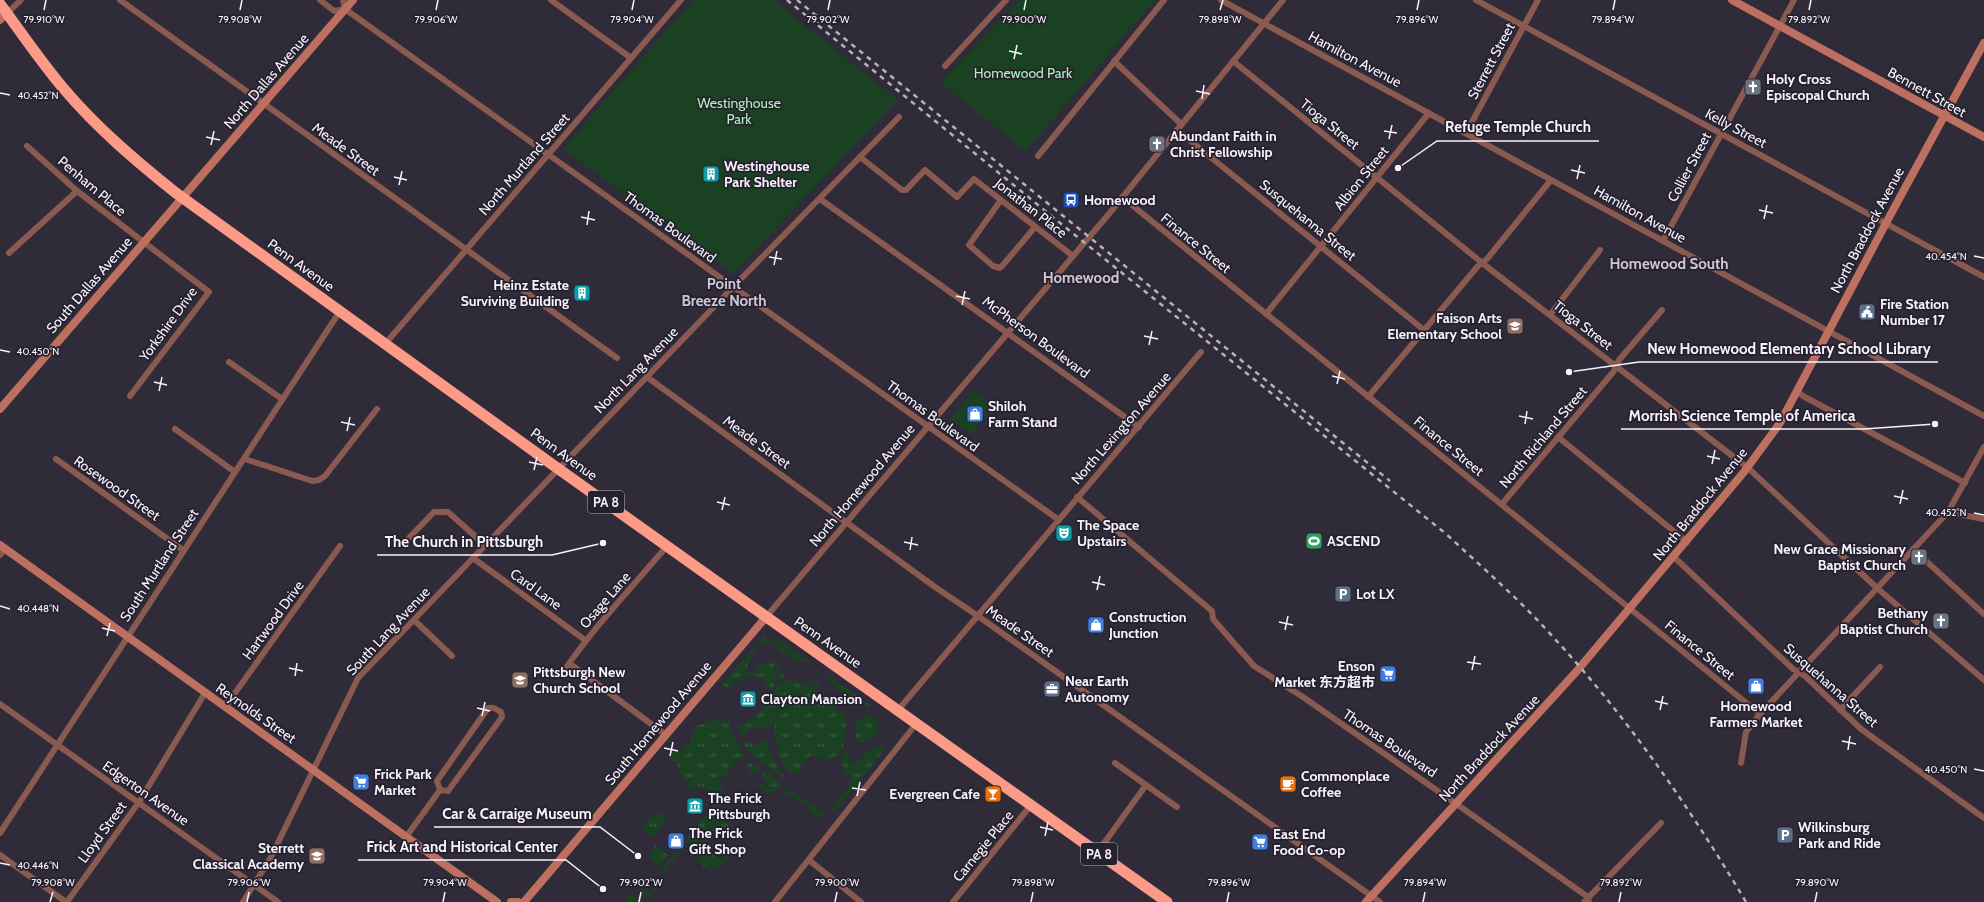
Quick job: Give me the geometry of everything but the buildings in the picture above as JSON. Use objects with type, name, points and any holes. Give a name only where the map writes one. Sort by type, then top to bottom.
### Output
[{"type":"highway","name":"Penn Avenue","points":[[0,4],[4,17],[78,104],[136,161],[183,198],[766,617],[1167,902]]},
{"type":"main road","name":"North Dallas Avenue","points":[[183,198],[353,0]]},
{"type":"main road","name":"Bennett Street","points":[[1732,0],[1984,137]]},
{"type":"main road","name":"North Braddock Avenue","points":[[1366,902],[1455,802],[1565,685],[1748,468],[1780,423],[1828,331],[1984,43]]},
{"type":"main road","name":"South Dallas Avenue","points":[[0,408],[183,198]]},
{"type":"main road","name":"Reynolds Street","points":[[2,550],[128,636],[205,693],[497,902]]},
{"type":"main road","name":"South Homewood Avenue","points":[[524,902],[766,617]]},
{"type":"main road","points":[[511,902],[518,902]]},
{"type":"street","points":[[4,17],[21,0]]},
{"type":"street","name":"Meade Street","points":[[120,0],[617,358]]},
{"type":"street","name":"Thomas Boulevard","points":[[320,0],[334,11],[345,9],[1059,520]]},
{"type":"street","points":[[343,0],[345,9]]},
{"type":"street","points":[[550,0],[631,58]]},
{"type":"street","name":"North Murtland Street","points":[[385,344],[681,0]]},
{"type":"street","points":[[945,66],[1006,0]]},
{"type":"street","points":[[1038,156],[1164,0]]},
{"type":"street","name":"Hamilton Avenue","points":[[1221,0],[1984,416]]},
{"type":"street","name":"North Homewood Avenue","points":[[766,617],[1073,256],[1283,0]]},
{"type":"street","name":"Kelly Street","points":[[1476,0],[1984,277]]},
{"type":"street","name":"Sterrett Street","points":[[1466,133],[1538,0]]},
{"type":"street","name":"Collier Street","points":[[1663,240],[1794,0]]},
{"type":"street","points":[[1114,61],[1182,124]]},
{"type":"street","name":"Tioga Street","points":[[1233,61],[1482,263],[1748,468],[1877,588],[1984,680]]},
{"type":"street","name":"Albion Street","points":[[1266,314],[1429,113]]},
{"type":"street","name":"North Lang Avenue","points":[[559,468],[899,117]]},
{"type":"street","name":"Susquehanna Street","points":[[1177,130],[1321,245],[1424,330]]},
{"type":"street","name":"Penham Place","points":[[27,146],[77,191],[143,243]]},
{"type":"street","name":"Jonathan Place","points":[[860,157],[902,190],[906,190],[925,170],[957,197],[974,179],[1073,256]]},
{"type":"street","points":[[1368,397],[1551,180]]},
{"type":"street","points":[[9,253],[77,191]]},
{"type":"street","name":"Finance Street","points":[[1122,197],[1760,714]]},
{"type":"street","name":"McPherson Boulevard","points":[[820,199],[1008,331],[1139,427]]},
{"type":"street","points":[[1001,200],[969,245],[994,266],[1000,268],[1035,227]]},
{"type":"street","name":"Yorkshire Drive","points":[[130,396],[209,292],[143,243]]},
{"type":"street","points":[[1550,315],[1600,250]]},
{"type":"street","name":"North Richland Street","points":[[1502,504],[1617,366],[1619,360],[1662,310]]},
{"type":"street","name":"South Murtland Street","points":[[0,833],[340,311]]},
{"type":"street","name":"North Lexington Avenue","points":[[898,710],[1202,352]]},
{"type":"street","points":[[230,362],[282,399]]},
{"type":"street","name":"Meade Street","points":[[647,377],[953,600],[978,616],[1380,902]]},
{"type":"street","points":[[1797,391],[1803,396],[1964,483]]},
{"type":"street","points":[[245,459],[312,481],[319,480],[325,476],[377,409]]},
{"type":"street","points":[[175,429],[235,472]]},
{"type":"street","points":[[1558,437],[1687,542]]},
{"type":"street","points":[[1741,763],[1746,732],[1760,714],[1948,512],[1984,447]]},
{"type":"street","name":"Rosewood Street","points":[[56,459],[183,550]]},
{"type":"street","name":"South Lang Avenue","points":[[243,902],[271,858],[358,678],[559,468]]},
{"type":"street","name":"Thomas Boulevard","points":[[1077,498],[1212,611],[1213,619],[1254,666],[1303,697],[1455,802],[1587,900]]},
{"type":"street","points":[[405,542],[434,512],[448,512],[485,545]]},
{"type":"street","points":[[1948,512],[1984,519]]},
{"type":"street","name":"Hartwood Drive","points":[[225,707],[340,546]]},
{"type":"street","name":"Osage Lane","points":[[563,672],[585,640],[600,626],[667,546]]},
{"type":"street","points":[[1913,549],[1983,613]]},
{"type":"street","name":"Susquehanna Street","points":[[1674,557],[1770,648],[1799,672],[1861,729],[1984,818]]},
{"type":"street","name":"Card Lane","points":[[473,558],[585,640]]},
{"type":"street","points":[[414,620],[452,656]]},
{"type":"street","points":[[573,666],[666,735]]},
{"type":"street","points":[[1840,710],[1880,666]]},
{"type":"street","name":"Lloyd Street","points":[[66,902],[139,802],[205,693]]},
{"type":"street","name":"Edgerton Avenue","points":[[0,704],[278,902]]},
{"type":"street","points":[[488,708],[494,708],[501,712],[502,717],[448,791],[440,790],[437,781],[488,708]]},
{"type":"street","points":[[776,902],[916,724]]},
{"type":"street","points":[[1115,763],[1177,807]]},
{"type":"street","points":[[1098,853],[1146,785]]},
{"type":"street","points":[[406,837],[440,790]]},
{"type":"street","name":"Carnegie Place","points":[[953,902],[1031,805]]},
{"type":"street","points":[[1587,900],[1661,823]]},
{"type":"street","points":[[0,855],[66,902]]},
{"type":"street","points":[[809,860],[860,902]]},
{"type":"green space","name":"Westinghouse Park","points":[[693,0],[773,0],[898,100],[733,273],[563,149]]},
{"type":"green space","name":"Homewood Park","points":[[1020,0],[1155,0],[1026,151],[940,82]]},
{"type":"green space","points":[[973,391],[991,403],[984,412],[986,415],[972,434],[950,419]]},
{"type":"green space","points":[[764,636],[771,644],[758,644],[746,668],[748,673],[754,674],[760,664],[773,661],[776,677],[772,690],[765,684],[766,681],[757,676],[746,678],[740,682],[732,681],[731,685],[734,689],[729,690],[722,685]]},
{"type":"green space","points":[[773,637],[811,662],[793,660],[789,654],[781,652],[771,638]]},
{"type":"green space","points":[[776,664],[783,674],[784,680],[778,681]]},
{"type":"green space","points":[[825,674],[869,704],[868,706],[865,705],[861,699],[839,691],[832,685]]},
{"type":"green space","points":[[812,679],[818,683],[818,690],[808,683]]},
{"type":"green space","points":[[790,680],[805,684],[817,691],[827,697],[837,709],[844,712],[847,735],[840,754],[827,761],[811,755],[798,773],[792,774],[789,772],[777,751],[778,745],[773,735],[775,725],[773,723],[765,727],[751,727],[743,736],[737,726],[744,724],[756,716],[766,704],[777,685]]},
{"type":"green space","points":[[872,716],[878,720],[877,733],[869,740],[860,742],[856,738],[856,725],[859,719]]},
{"type":"green space","points":[[716,719],[730,723],[732,735],[742,751],[745,760],[740,757],[732,766],[737,770],[731,767],[727,768],[732,776],[727,773],[719,782],[723,787],[718,794],[700,786],[688,791],[689,784],[680,774],[677,763],[669,760],[675,750],[684,752],[684,746],[689,745],[695,726]]},
{"type":"green space","points":[[742,739],[744,742],[750,742],[755,746],[758,746],[762,740],[768,742],[772,757],[784,779],[753,756],[740,741]]},
{"type":"green space","points":[[878,747],[886,748],[834,813],[831,809],[847,789],[851,777],[842,765],[844,753],[848,749],[849,759],[854,764],[871,749]]},
{"type":"green space","points":[[750,762],[760,768],[751,774],[747,764]]},
{"type":"green space","points":[[762,769],[780,783],[780,787],[770,795],[758,785],[759,783],[771,786],[763,778],[763,774],[761,772]]},
{"type":"green space","points":[[787,790],[791,791],[825,814],[823,818],[816,815],[814,816],[805,805],[784,793]]},
{"type":"green space","points":[[717,801],[722,806],[721,811],[729,827],[726,827],[723,831],[714,832],[703,847],[719,859],[723,858],[734,845],[736,846],[719,868],[698,857],[690,849],[686,840]]},
{"type":"green space","points":[[656,811],[667,820],[653,837],[642,827]]},
{"type":"green space","points":[[655,845],[668,855],[659,865],[649,856]]},
{"type":"green space","points":[[678,850],[681,851],[663,873],[660,875],[658,874]]},
{"type":"green space","points":[[691,853],[715,869],[712,872],[690,855]]},
{"type":"green space","points":[[659,880],[661,881],[648,898],[642,893],[644,890],[649,892]]},
{"type":"green space","points":[[631,894],[641,902],[626,902],[625,901]]},
{"type":"railway","points":[[787,0],[1065,227],[1445,533],[1501,584],[1528,610],[1581,668],[1633,732],[1703,832],[1746,902]]},
{"type":"railway","points":[[797,0],[1390,481]]},
{"type":"place","name":"Holy Cross Episcopal Church","points":[[1753,87]]},
{"type":"place","name":"Abundant Faith in Christ Fellowship","points":[[1157,144]]},
{"type":"place","name":"Refuge Temple Church","points":[[1398,168]]},
{"type":"place","name":"Westinghouse Park Shelter","points":[[711,174]]},
{"type":"place","name":"Homewood","points":[[1071,200]]},
{"type":"place","name":"Heinz Estate Surviving Building","points":[[582,293]]},
{"type":"place","name":"Fire Station Number 17","points":[[1867,312]]},
{"type":"place","name":"Faison Arts Elementary School","points":[[1515,326]]},
{"type":"place","name":"New Homewood Elementary School Library","points":[[1569,372]]},
{"type":"place","name":"Shiloh Farm Stand","points":[[975,414]]},
{"type":"place","name":"Morrish Science Temple of America","points":[[1935,424]]},
{"type":"place","name":"The Space Upstairs","points":[[1064,533]]},
{"type":"place","name":"ASCEND","points":[[1314,541]]},
{"type":"place","name":"The Church in Pittsburgh","points":[[603,543]]},
{"type":"place","name":"New Grace Missionary Baptist Church","points":[[1919,557]]},
{"type":"place","name":"Lot LX","points":[[1343,594]]},
{"type":"place","name":"Bethany Baptist Church","points":[[1941,621]]},
{"type":"place","name":"Construction Junction","points":[[1096,625]]},
{"type":"place","name":"Enson Market 东方超市","points":[[1388,674]]},
{"type":"place","name":"Pittsburgh New Church School","points":[[520,680]]},
{"type":"place","name":"Homewood Farmers Market","points":[[1756,686]]},
{"type":"place","name":"Near Earth Autonomy","points":[[1052,689]]},
{"type":"place","name":"Clayton Mansion","points":[[748,699]]},
{"type":"place","name":"Frick Park Market","points":[[361,782]]},
{"type":"place","name":"Commonplace Coffee","points":[[1288,784]]},
{"type":"place","name":"Evergreen Cafe","points":[[993,794]]},
{"type":"place","name":"The Frick Pittsburgh","points":[[695,806]]},
{"type":"place","name":"Wilkinsburg Park and Ride","points":[[1785,835]]},
{"type":"place","name":"The Frick Gift Shop","points":[[676,841]]},
{"type":"place","name":"East End Food Co-op","points":[[1260,842]]},
{"type":"place","name":"Sterrett Classical Academy","points":[[317,856]]},
{"type":"place","name":"Car & Carraige Museum","points":[[638,856]]},
{"type":"place","name":"Frick Art and Historical Center","points":[[603,889]]},
{"type":"district","name":"Homewood South","points":[[1669,264]]},
{"type":"district","name":"Homewood","points":[[1081,278]]},
{"type":"district","name":"Point Breeze North","points":[[724,292]]}]
